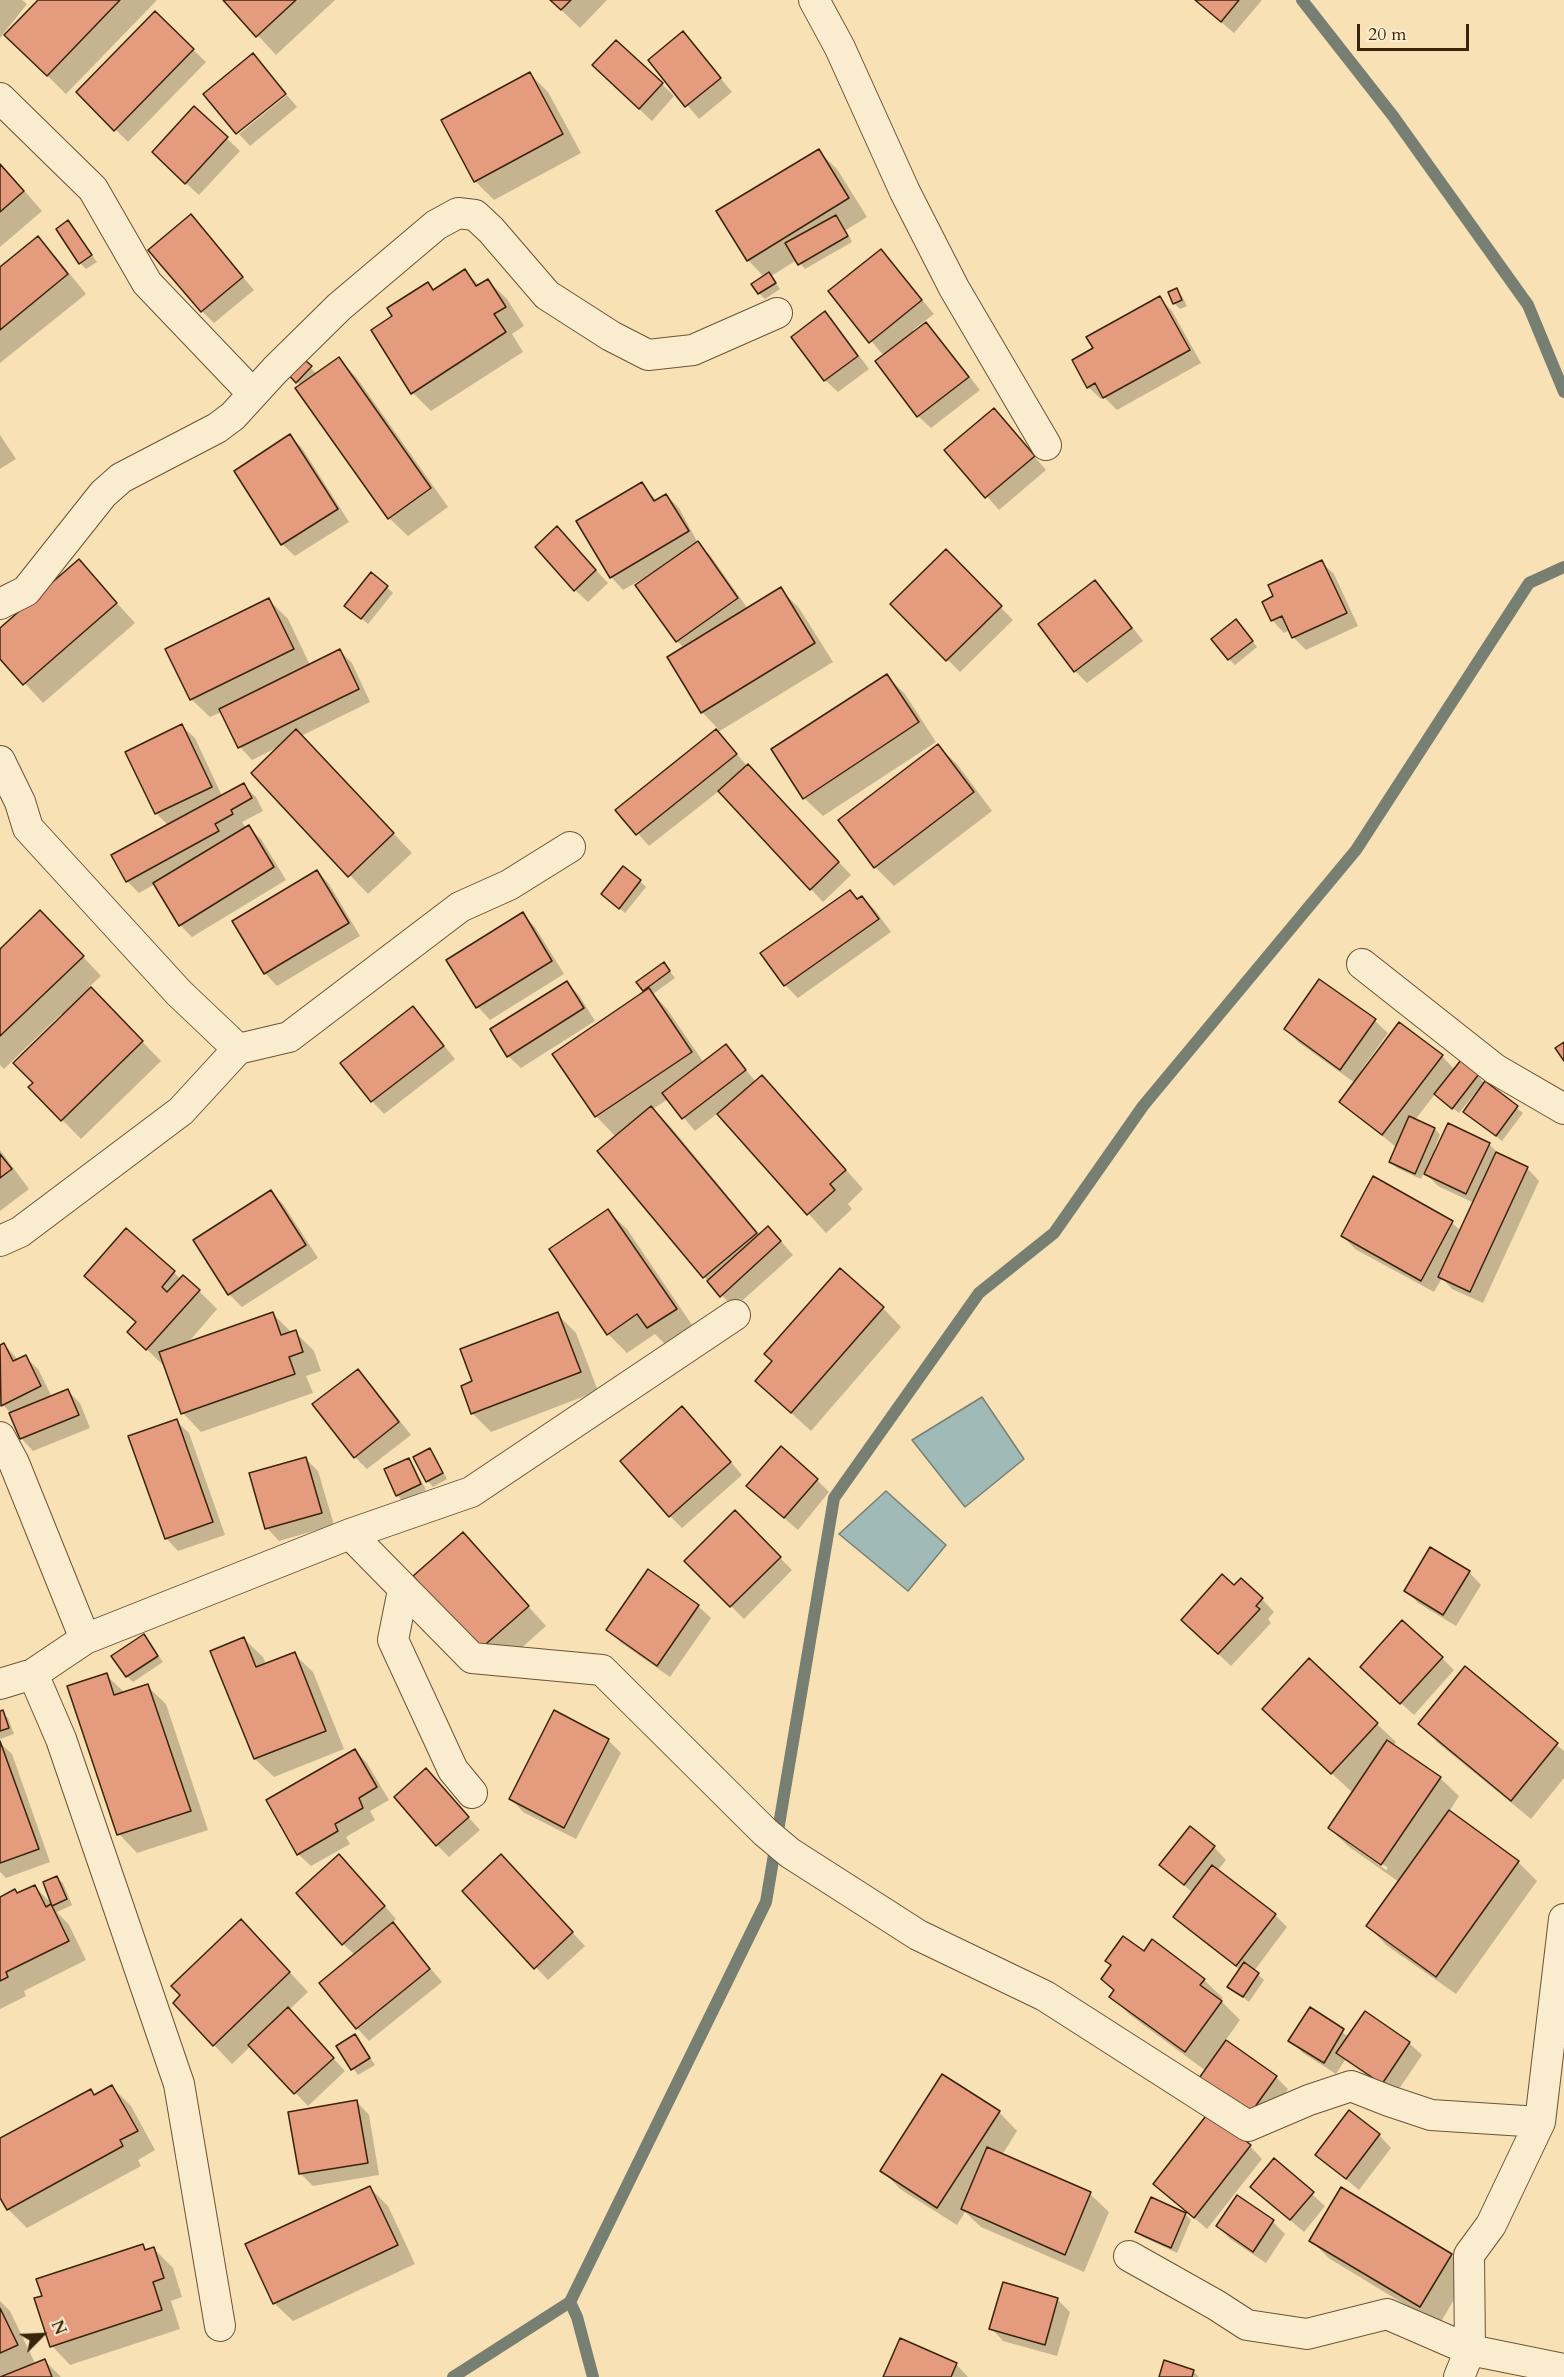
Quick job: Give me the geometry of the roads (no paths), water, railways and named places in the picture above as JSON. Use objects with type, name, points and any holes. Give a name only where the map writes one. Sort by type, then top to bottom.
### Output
[{"type":"street","points":[[814,0],[840,48],[905,192],[954,288],[1046,446]]},
{"type":"street","points":[[0,98],[93,189],[147,283],[254,394]]},
{"type":"street","points":[[0,604],[26,591],[103,494],[121,478],[217,428],[233,416],[339,307],[436,225],[458,213],[475,215],[491,230],[548,296],[611,336],[648,355],[693,350],[777,313]]},
{"type":"street","points":[[0,761],[20,802],[28,828],[179,993],[238,1049]]},
{"type":"street","points":[[0,1241],[20,1232],[181,1112],[238,1049],[289,1038],[460,907],[508,885],[570,847]]},
{"type":"street","points":[[1362,964],[1496,1069],[1564,1109]]},
{"type":"street","points":[[0,1684],[33,1674],[85,1639],[350,1534],[471,1492],[735,1314]]},
{"type":"street","points":[[0,1437],[14,1463],[85,1639]]},
{"type":"street","points":[[350,1534],[472,1658],[602,1670],[765,1832],[790,1853],[918,1935],[1045,1996],[1248,2126],[1309,2100],[1351,2086],[1389,2102],[1431,2115],[1540,2122]]},
{"type":"street","points":[[403,1590],[393,1640],[453,1770],[472,1793]]},
{"type":"street","points":[[33,1674],[65,1750],[179,2084],[220,2326]]},
{"type":"street","points":[[1459,2377],[1470,2350],[1469,2255],[1491,2225],[1540,2122],[1564,1919]]},
{"type":"street","points":[[1129,2256],[1247,2325],[1307,2334],[1387,2314],[1470,2350],[1564,2369]]},
{"type":"water","points":[[982,1397],[1024,1459],[965,1507],[912,1440]]},
{"type":"water","points":[[886,1491],[946,1545],[908,1591],[839,1534]]},
{"type":"waterway","points":[[1302,0],[1393,116],[1528,305],[1564,392]]},
{"type":"waterway","points":[[453,2377],[570,2302],[766,1902],[834,1498],[979,1293],[1054,1233],[1143,1106],[1356,850],[1529,583],[1564,567]]},
{"type":"waterway","points":[[570,2302],[577,2317],[593,2377]]}]
